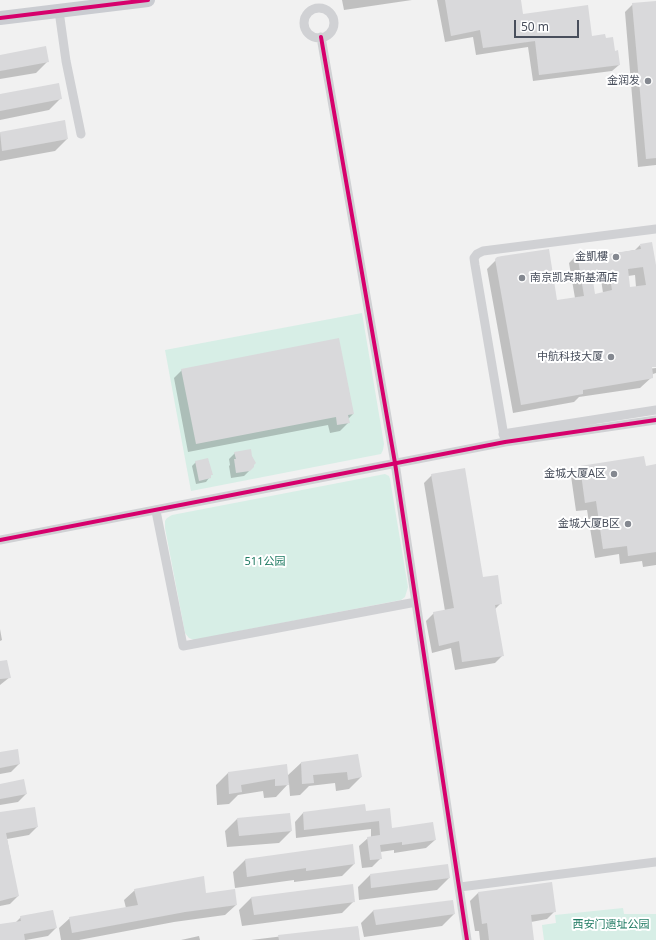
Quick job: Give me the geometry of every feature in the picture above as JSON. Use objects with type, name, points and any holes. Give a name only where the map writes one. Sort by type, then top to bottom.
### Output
[{"type":"main road","points":[[0,18],[148,0]]},
{"type":"street","points":[[316,4],[330,13],[334,23],[330,32],[322,38],[312,36],[305,30],[304,25],[308,12],[316,4]]},
{"type":"street","points":[[59,11],[66,61],[81,134]]},
{"type":"street","points":[[322,38],[395,463],[467,940]]},
{"type":"street","points":[[504,438],[474,258],[483,250],[656,229]]},
{"type":"street","points":[[0,540],[156,511],[395,463],[504,438],[656,410]]},
{"type":"street","points":[[504,438],[656,420]]},
{"type":"street","points":[[156,511],[183,646],[416,602]]},
{"type":"street","points":[[460,888],[656,862]]},
{"type":"green space","points":[[362,313],[384,444],[381,454],[191,491],[165,350]]},
{"type":"green space","name":"511公园","points":[[385,474],[389,476],[390,479],[408,587],[405,597],[401,600],[194,640],[189,638],[185,633],[165,528],[165,521],[167,518],[172,515]]},
{"type":"green space","name":"西安门遗址公园","points":[[623,908],[624,914],[656,914],[656,940],[544,940],[542,925],[556,923],[555,915]]},
{"type":"building","points":[[445,0],[521,0],[523,14],[588,5],[592,36],[605,34],[606,38],[613,37],[615,51],[618,50],[620,65],[539,75],[535,41],[483,48],[480,30],[451,36]]},
{"type":"building","name":"金润发","points":[[656,1],[656,158],[646,159],[632,3]]},
{"type":"building","points":[[46,46],[49,62],[0,71],[0,55]]},
{"type":"building","points":[[59,83],[62,99],[0,111],[0,94]]},
{"type":"building","points":[[65,120],[68,139],[2,151],[0,132]]},
{"type":"building","points":[[652,242],[656,265],[656,367],[652,367],[653,378],[583,390],[583,394],[521,405],[495,259],[502,256],[549,249],[557,300],[584,296],[577,253],[588,252],[588,257],[641,249],[640,244]],"holes":[[[643,267],[646,285],[630,287],[628,269]],[[609,271],[612,290],[595,294],[592,274]]]},
{"type":"building","points":[[339,338],[354,414],[348,415],[350,423],[337,425],[336,417],[196,444],[181,369]]},
{"type":"building","points":[[251,449],[252,456],[256,463],[254,467],[250,471],[236,473],[234,459],[236,459],[234,452]]},
{"type":"building","name":"金城大厦B区","points":[[644,456],[646,466],[656,464],[656,552],[628,556],[627,546],[603,549],[596,501],[585,503],[580,466]]},
{"type":"building","points":[[208,458],[213,475],[211,475],[211,478],[199,481],[195,461]]},
{"type":"building","points":[[465,468],[483,577],[498,575],[502,604],[495,605],[504,656],[462,662],[459,641],[439,646],[433,612],[454,608],[431,474]]},
{"type":"building","points":[[7,660],[11,678],[0,679],[0,661]]},
{"type":"building","points":[[18,749],[20,764],[0,768],[0,752]]},
{"type":"building","points":[[358,754],[362,777],[348,780],[347,772],[313,775],[314,783],[302,784],[301,762]]},
{"type":"building","points":[[287,764],[289,785],[275,786],[275,779],[241,785],[242,792],[229,794],[228,772]]},
{"type":"building","points":[[24,779],[27,794],[0,799],[0,784]]},
{"type":"building","points":[[365,804],[366,811],[390,808],[392,828],[433,822],[436,840],[402,845],[402,842],[380,845],[382,859],[370,860],[367,837],[380,835],[379,821],[304,830],[303,812]]},
{"type":"building","points":[[35,807],[38,827],[6,833],[19,896],[0,901],[0,812]]},
{"type":"building","points":[[290,813],[292,831],[239,836],[237,818]]},
{"type":"building","points":[[353,844],[355,864],[306,871],[306,868],[247,877],[245,859]]},
{"type":"building","points":[[448,864],[450,878],[371,888],[370,874]]},
{"type":"building","points":[[204,876],[206,893],[235,889],[237,905],[185,912],[72,933],[69,917],[138,905],[134,889]]},
{"type":"building","points":[[552,882],[556,912],[531,915],[534,940],[489,940],[487,923],[482,924],[478,892]]},
{"type":"building","points":[[353,884],[355,902],[254,915],[251,897]]},
{"type":"building","points":[[453,900],[455,914],[376,925],[373,910]]},
{"type":"building","points":[[53,910],[57,928],[24,934],[25,940],[0,940],[0,924],[21,921],[20,916]]},
{"type":"building","points":[[358,926],[360,940],[279,940],[278,935]]},
{"type":"cycle path","points":[[0,18],[148,0]]},
{"type":"cycle path","points":[[321,37],[395,463],[467,940]]},
{"type":"cycle path","points":[[0,540],[505,442],[656,420]]},
{"type":"place","name":"金润发","points":[[648,81]]},
{"type":"place","name":"金凱樓","points":[[616,257]]},
{"type":"place","name":"南京凯宾斯基酒店","points":[[522,278]]},
{"type":"place","name":"中航科技大厦","points":[[611,357]]},
{"type":"place","name":"金城大厦A区","points":[[614,474]]},
{"type":"place","name":"金城大厦B区","points":[[628,524]]}]
